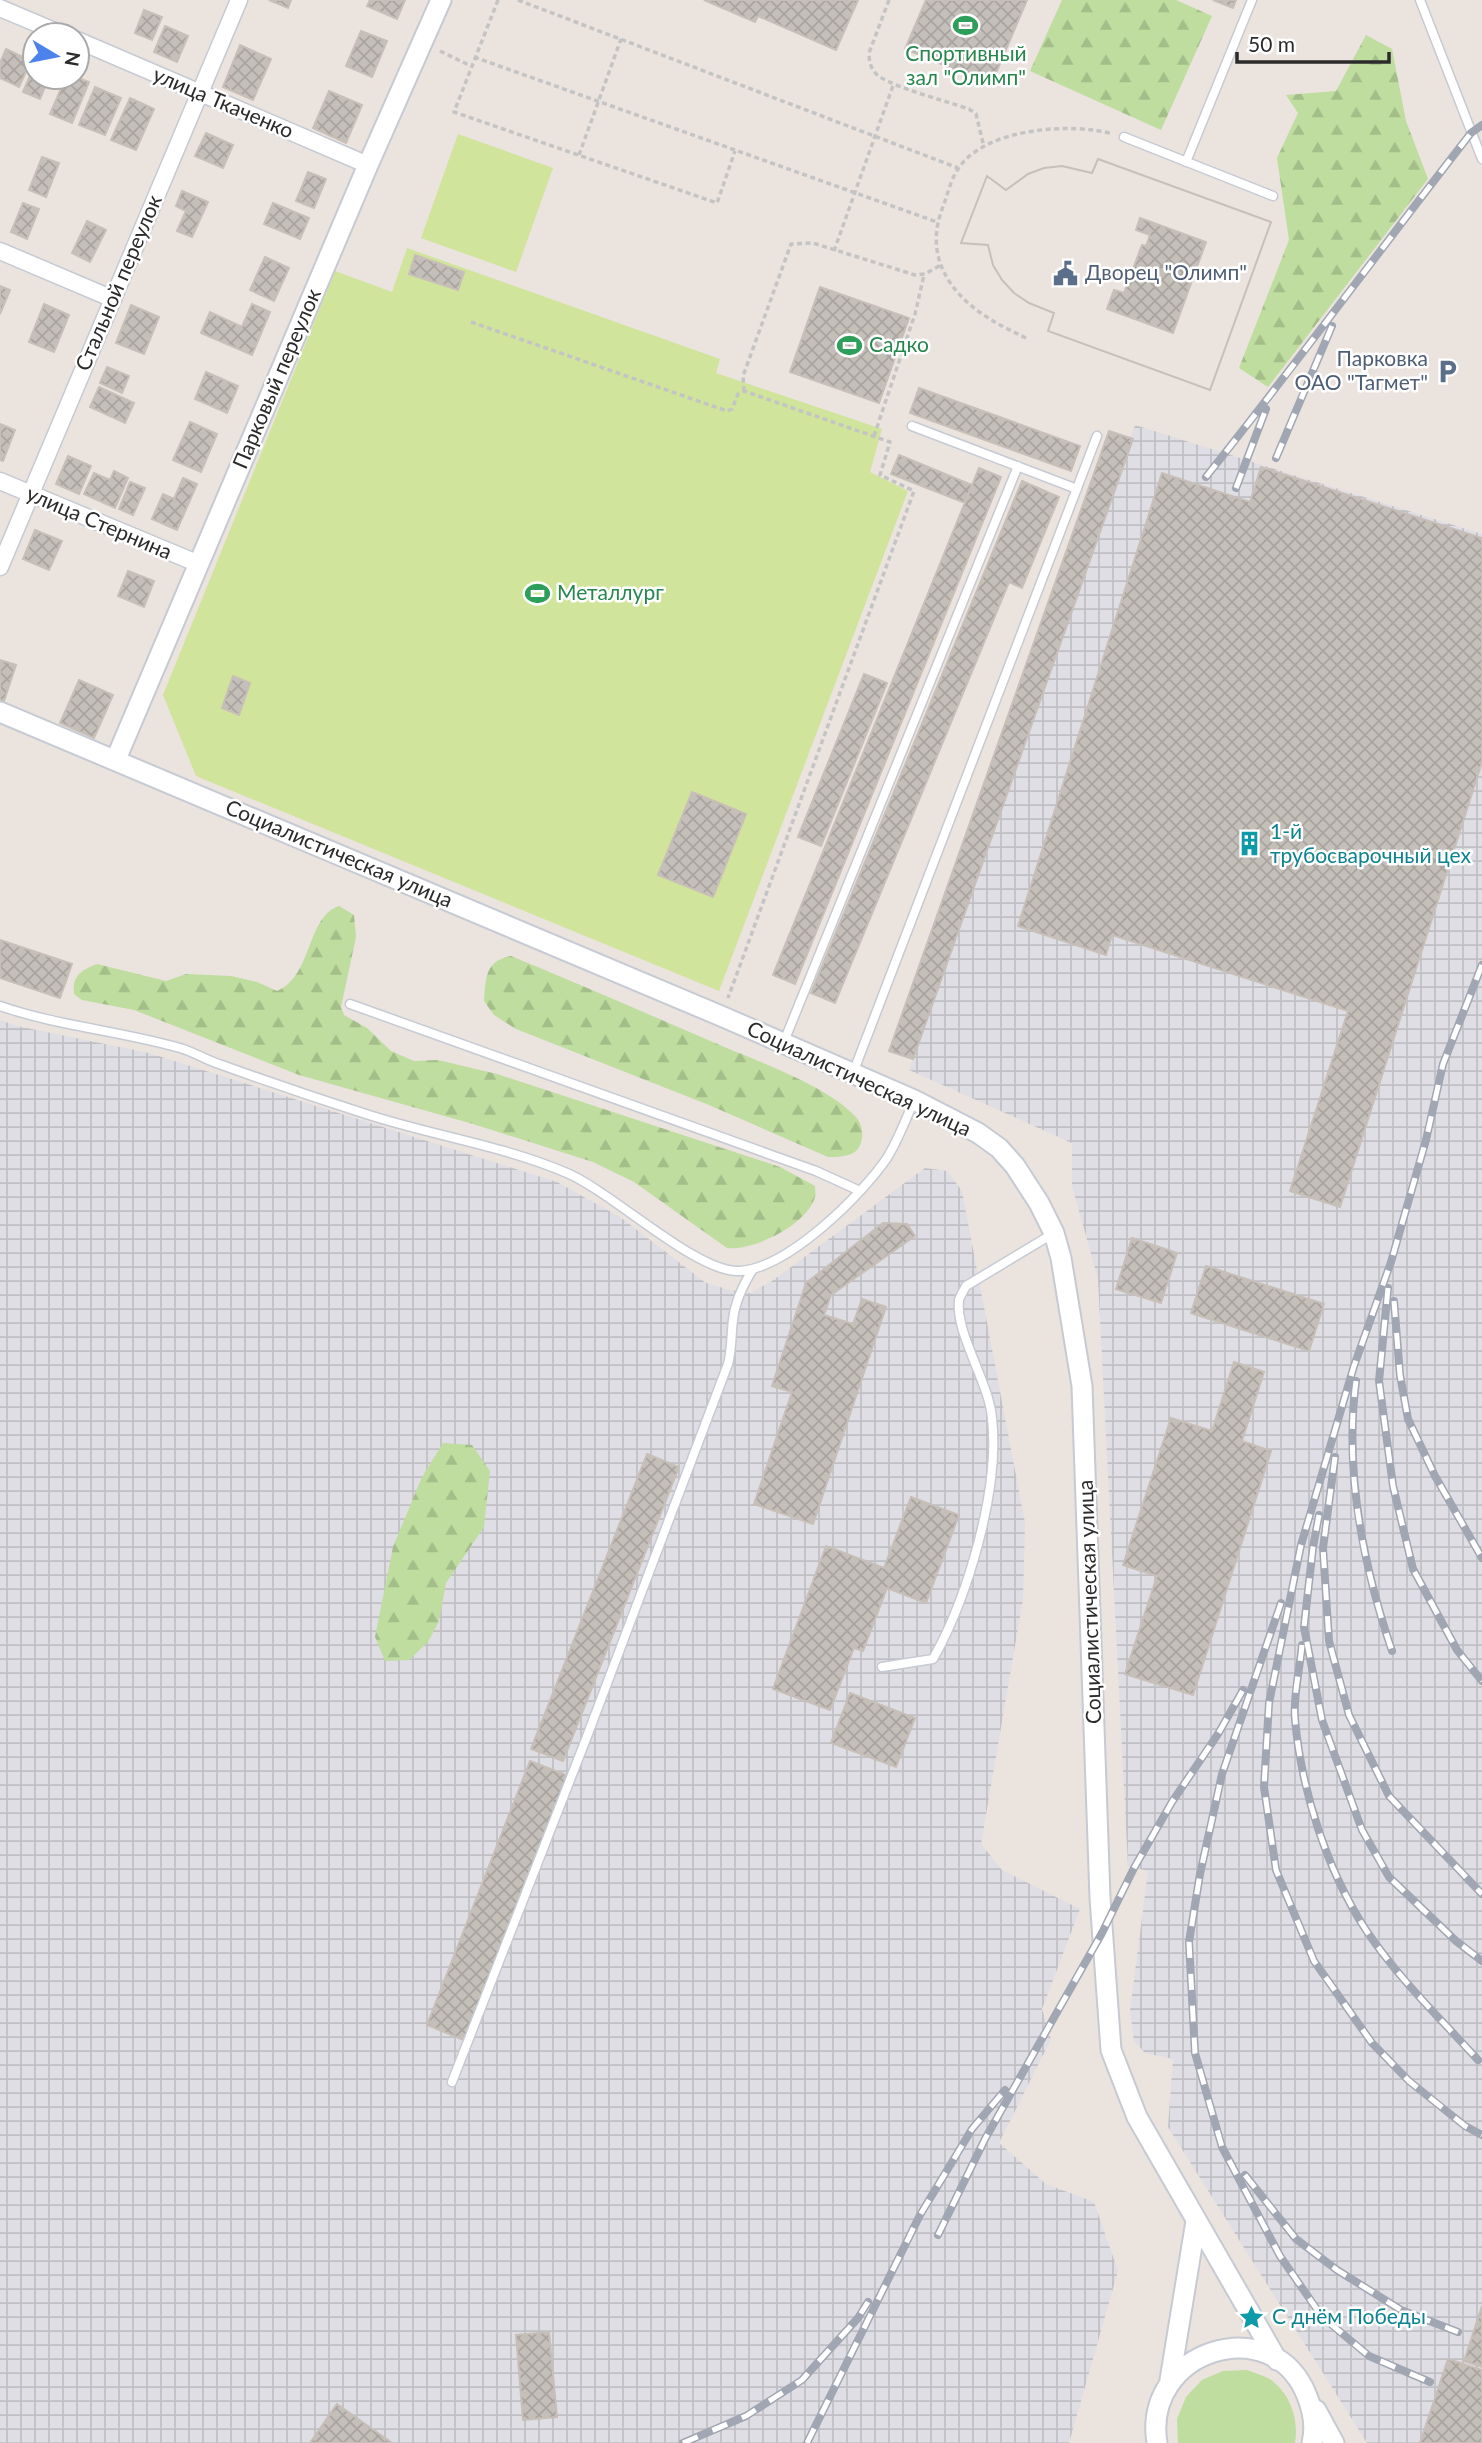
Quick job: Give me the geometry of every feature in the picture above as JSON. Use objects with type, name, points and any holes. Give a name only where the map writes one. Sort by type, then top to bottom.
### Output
[{"type":"street","name":"Стальной переулок","points":[[0,567],[239,0]]},
{"type":"street","name":"Парковый переулок","points":[[116,759],[441,0]]},
{"type":"street","points":[[0,8],[31,21]]},
{"type":"street","name":"улица Ткаченко","points":[[91,46],[369,165]]},
{"type":"street","points":[[0,251],[113,299]]},
{"type":"street","name":"улица Стернина","points":[[0,481],[199,564]]},
{"type":"street","name":"Социалистическая улица","points":[[0,712],[914,1100],[978,1133],[999,1148],[1028,1184],[1054,1233],[1061,1258],[1082,1386],[1100,1898],[1111,2050],[1137,2117],[1277,2360]]},
{"type":"street","points":[[1170,2380],[1196,2221]]},
{"type":"street","points":[[1146,2443],[1161,2396],[1170,2380],[1187,2363],[1208,2352],[1232,2347],[1255,2350],[1277,2360],[1292,2372],[1304,2387],[1334,2443]]},
{"type":"street","points":[[1304,2387],[1312,2410],[1312,2443]]},
{"type":"street","points":[[1156,2413],[1157,2443]]},
{"type":"lane","points":[[1186,162],[1252,0]]},
{"type":"lane","points":[[1420,0],[1482,159]]},
{"type":"lane","points":[[1124,137],[1273,196]]},
{"type":"lane","points":[[912,426],[1077,489]]},
{"type":"lane","points":[[853,1073],[1097,436]]},
{"type":"lane","points":[[785,1039],[1018,466]]},
{"type":"lane","points":[[350,1004],[816,1171],[860,1191]]},
{"type":"lane","points":[[0,1006],[183,1049],[216,1063],[372,1116],[569,1173],[611,1198],[683,1249],[714,1266],[739,1272],[753,1269],[789,1252],[845,1208],[888,1155],[914,1100]]},
{"type":"lane","points":[[883,1667],[933,1659],[946,1635],[984,1525],[992,1471],[992,1416],[978,1365],[962,1328],[959,1299],[966,1286],[1054,1233]]},
{"type":"lane","points":[[452,2082],[728,1364],[732,1350],[734,1310],[742,1287],[753,1269]]},
{"type":"path","points":[[498,0],[454,112],[717,203],[735,151]]},
{"type":"path","points":[[518,0],[958,169]]},
{"type":"path","points":[[889,0],[873,41],[869,62],[880,77],[969,109],[976,114],[984,148]]},
{"type":"path","points":[[579,155],[621,39]]},
{"type":"path","points":[[422,43],[471,66]]},
{"type":"path","points":[[474,57],[937,222]]},
{"type":"path","points":[[834,251],[894,83]]},
{"type":"path","points":[[1026,338],[979,313],[963,299],[941,265],[936,244],[937,222],[958,169],[1000,139],[1044,130],[1072,128],[1124,137]]},
{"type":"path","points":[[744,391],[743,376],[791,244],[813,243],[915,275],[925,274],[941,265]]},
{"type":"path","points":[[874,436],[915,314],[925,274]]},
{"type":"path","points":[[471,322],[727,411],[732,409],[738,394],[744,391],[890,442],[880,475],[914,491],[721,1016]]},
{"type":"shaded area","points":[[1135,425],[1482,534],[1482,2443],[1367,2443],[1168,2127],[1173,2059],[1145,2053],[1134,2041],[1130,2011],[1148,1871],[1128,1866],[1098,1279],[1072,1186],[1072,1143],[909,1070]]},
{"type":"shaded area","points":[[0,1020],[17,1026],[149,1053],[557,1182],[620,1217],[706,1283],[730,1290],[750,1293],[772,1281],[925,1168],[947,1171],[962,1191],[1025,1523],[1023,1599],[981,1844],[1002,1870],[1080,1909],[1042,2009],[1051,2039],[999,2143],[1046,2184],[1094,2202],[1118,2271],[1069,2443],[0,2443]]},
{"type":"green space","points":[[1062,0],[1176,0],[1212,16],[1161,130],[1030,71]]},
{"type":"green space","points":[[1366,35],[1392,49],[1406,121],[1428,179],[1268,387],[1239,368],[1289,240],[1277,158],[1298,113],[1286,95],[1336,91]]},
{"type":"green space","points":[[458,134],[553,168],[516,272],[421,238]]},
{"type":"green space","name":"Металлург","points":[[407,248],[720,359],[716,373],[882,429],[870,472],[908,491],[719,991],[196,776],[163,695],[335,271],[392,292]]},
{"type":"green space","points":[[339,906],[354,915],[356,937],[341,1007],[344,1015],[367,1028],[391,1051],[414,1061],[438,1060],[497,1074],[780,1167],[815,1186],[815,1196],[810,1207],[802,1217],[778,1234],[751,1245],[727,1248],[634,1182],[593,1162],[473,1124],[299,1075],[134,1010],[82,1000],[74,994],[74,983],[79,974],[97,964],[166,981],[186,974],[231,976],[257,982],[277,991],[297,973],[320,922],[328,912]]},
{"type":"green space","points":[[511,956],[773,1067],[827,1094],[857,1118],[862,1136],[858,1149],[848,1155],[828,1157],[709,1105],[516,1029],[494,1015],[484,1001],[487,978],[492,966],[502,958]]},
{"type":"green space","points":[[443,1443],[472,1445],[490,1471],[484,1527],[446,1583],[439,1621],[428,1642],[409,1660],[385,1661],[375,1637],[393,1547],[422,1477]]},
{"type":"green space","points":[[1247,2370],[1268,2378],[1287,2398],[1296,2425],[1295,2443],[1178,2443],[1177,2419],[1186,2397],[1202,2380],[1223,2371]]},
{"type":"building","points":[[269,0],[291,0],[288,8]]},
{"type":"building","points":[[370,0],[405,0],[397,19],[367,6]]},
{"type":"building","points":[[704,0],[858,0],[836,50],[758,16],[755,22]]},
{"type":"building","name":"Спортивный зал \"Олимп\"","points":[[926,0],[1027,0],[991,85],[905,49]]},
{"type":"building","points":[[1213,0],[1236,0],[1233,8]]},
{"type":"building","points":[[144,10],[162,17],[152,40],[135,33]]},
{"type":"building","points":[[165,26],[188,36],[177,62],[154,52]]},
{"type":"building","points":[[361,31],[387,41],[372,77],[346,66]]},
{"type":"building","points":[[240,45],[271,59],[253,100],[223,87]]},
{"type":"building","points":[[6,49],[21,56],[19,87],[0,78],[0,63]]},
{"type":"building","points":[[95,87],[121,98],[105,135],[79,125]]},
{"type":"building","points":[[23,91],[43,91],[40,99]]},
{"type":"building","points":[[60,91],[85,91],[72,123],[50,114]]},
{"type":"building","points":[[329,91],[362,105],[346,143],[313,128]]},
{"type":"building","points":[[130,98],[154,109],[136,150],[111,140]]},
{"type":"building","points":[[206,133],[233,145],[223,168],[195,156]]},
{"type":"building","points":[[42,157],[59,163],[46,197],[29,190]]},
{"type":"building","name":"Дворец \"Олимп\"","points":[[1098,159],[1271,222],[1210,390],[1048,331],[1054,313],[1029,303],[1014,293],[993,265],[988,245],[961,243],[987,176],[1006,190],[1028,174],[1044,168],[1062,166],[1092,173]],"holes":[[[1140,218],[1206,242],[1173,333],[1107,309],[1114,290],[1124,293],[1142,245],[1146,246],[1150,235],[1136,230]]]},
{"type":"building","name":"Дворец \"Олимп\"","points":[[1098,159],[1271,222],[1210,390],[1048,331],[1054,313],[1029,303],[1014,293],[993,265],[988,245],[961,243],[987,176],[1006,190],[1028,174],[1044,168],[1062,166],[1092,173]]},
{"type":"building","points":[[308,172],[326,179],[314,208],[296,201]]},
{"type":"building","points":[[182,191],[208,202],[192,237],[177,231],[186,211],[176,206]]},
{"type":"building","points":[[23,203],[39,209],[27,239],[11,232]]},
{"type":"building","points":[[273,203],[309,218],[300,239],[264,224]]},
{"type":"building","points":[[87,221],[106,230],[90,262],[72,253]]},
{"type":"building","points":[[415,255],[464,272],[458,290],[409,274]]},
{"type":"building","points":[[265,257],[289,268],[274,301],[250,290]]},
{"type":"building","points":[[0,286],[10,290],[0,314]]},
{"type":"building","name":"Садко","points":[[820,287],[909,318],[879,403],[790,372]]},
{"type":"building","points":[[44,304],[69,315],[54,352],[29,342]]},
{"type":"building","points":[[252,304],[270,312],[252,355],[201,333],[210,312],[242,327]]},
{"type":"building","points":[[131,305],[159,317],[144,354],[116,343]]},
{"type":"building","points":[[107,367],[129,376],[122,393],[100,383]]},
{"type":"building","points":[[206,372],[238,386],[227,413],[195,399]]},
{"type":"building","points":[[99,387],[134,403],[125,423],[90,407]]},
{"type":"building","points":[[919,388],[1080,446],[1071,471],[910,413]]},
{"type":"building","points":[[190,422],[217,434],[201,472],[173,460]]},
{"type":"building","points":[[0,424],[15,430],[3,461],[0,460]]},
{"type":"building","points":[[1109,431],[1133,439],[913,1059],[889,1051]]},
{"type":"building","points":[[899,455],[972,485],[965,503],[891,474]]},
{"type":"building","points":[[68,456],[91,466],[79,494],[56,484]]},
{"type":"building","name":"1-й трубосварочный цех","points":[[1261,467],[1482,538],[1482,762],[1340,1207],[1290,1191],[1348,1011],[1112,935],[1106,955],[1018,926],[1162,473],[1250,502]]},
{"type":"building","points":[[979,468],[1001,477],[795,984],[773,975]]},
{"type":"building","points":[[114,471],[128,478],[115,508],[84,494],[94,473],[110,480]]},
{"type":"building","points":[[183,478],[197,484],[177,530],[152,519],[163,494],[174,499]]},
{"type":"building","points":[[1022,481],[1059,497],[1022,588],[1009,582],[835,1003],[811,993]]},
{"type":"building","points":[[130,482],[145,488],[133,515],[119,509]]},
{"type":"building","points":[[35,530],[62,541],[49,570],[23,559]]},
{"type":"building","points":[[128,571],[154,581],[144,607],[118,596]]},
{"type":"building","points":[[0,660],[16,665],[4,701],[0,700]]},
{"type":"building","points":[[864,674],[887,683],[821,846],[798,837]]},
{"type":"building","points":[[233,676],[250,683],[239,715],[222,708]]},
{"type":"building","points":[[79,680],[113,695],[94,738],[60,723]]},
{"type":"building","points":[[692,792],[746,814],[713,897],[658,875]]},
{"type":"building","points":[[0,940],[72,964],[60,998],[0,978]]},
{"type":"building","points":[[883,1223],[907,1224],[915,1236],[831,1295],[824,1315],[853,1324],[862,1299],[886,1307],[813,1524],[754,1504],[792,1392],[772,1386],[806,1283]]},
{"type":"building","points":[[1132,1238],[1177,1253],[1161,1303],[1116,1289]]},
{"type":"building","points":[[1206,1266],[1324,1304],[1309,1351],[1191,1313]]},
{"type":"building","points":[[1234,1362],[1264,1372],[1242,1441],[1271,1451],[1193,1695],[1125,1674],[1157,1576],[1123,1565],[1171,1418],[1212,1431]]},
{"type":"building","points":[[647,1454],[679,1467],[563,1761],[531,1749]]},
{"type":"building","points":[[911,1497],[959,1515],[926,1603],[887,1588],[863,1651],[854,1648],[830,1710],[773,1689],[826,1546],[884,1568]]},
{"type":"building","points":[[850,1693],[915,1718],[896,1767],[831,1743]]},
{"type":"building","points":[[530,1761],[569,1776],[466,2041],[427,2025]]},
{"type":"building","points":[[1482,2306],[1482,2367],[1464,2361]]},
{"type":"building","points":[[549,2332],[557,2417],[523,2420],[516,2335]]},
{"type":"building","points":[[1448,2359],[1482,2370],[1482,2443],[1420,2443]]},
{"type":"building","points":[[337,2404],[392,2443],[310,2443]]},
{"type":"railway","points":[[1206,477],[1471,133],[1482,125]]},
{"type":"railway","points":[[1276,458],[1332,326]]},
{"type":"railway","points":[[1236,488],[1266,409]]},
{"type":"railway","points":[[1482,965],[1443,1064],[1426,1140],[1391,1262],[1354,1366],[1301,1545],[1269,1703],[1264,1787],[1276,1870],[1314,1961],[1372,2043],[1409,2081],[1465,2126],[1482,2135]]},
{"type":"railway","points":[[1388,1288],[1379,1381],[1393,1486],[1413,1569],[1457,1650],[1482,1681]]},
{"type":"railway","points":[[1394,1301],[1400,1375],[1408,1419],[1435,1476],[1482,1558]]},
{"type":"railway","points":[[1356,1381],[1352,1449],[1354,1484],[1372,1585],[1392,1651]]},
{"type":"railway","points":[[1335,1457],[1323,1548],[1329,1641],[1349,1715],[1389,1796],[1482,1894]]},
{"type":"railway","points":[[1319,1515],[1304,1627],[1322,1720],[1362,1830],[1389,1877],[1456,1941],[1482,1961]]},
{"type":"railway","points":[[1281,1603],[1222,1774],[1200,1874],[1189,1942],[1195,2053],[1222,2147],[1280,2256],[1316,2308],[1369,2356],[1430,2382]]},
{"type":"railway","points":[[1302,1645],[1295,1701],[1298,1746],[1318,1829],[1339,1882],[1378,1948],[1478,2060]]},
{"type":"railway","points":[[938,2235],[985,2139],[1102,1933],[1134,1868],[1243,1690]]},
{"type":"railway","points":[[807,2443],[920,2215],[972,2129],[1005,2090]]},
{"type":"railway","points":[[1245,2175],[1296,2239],[1337,2270],[1401,2310],[1458,2332]]},
{"type":"railway","points":[[683,2443],[746,2416],[802,2380],[858,2318],[868,2302]]},
{"type":"place","name":"Спортивный зал \"Олимп\"","points":[[966,25]]},
{"type":"place","name":"Дворец \"Олимп\"","points":[[1065,273]]},
{"type":"place","name":"Садко","points":[[849,345]]},
{"type":"place","name":"Парковка ОАО \"Тагмет\"","points":[[1448,371]]},
{"type":"place","name":"Металлург","points":[[537,593]]},
{"type":"place","name":"1-й трубосварочный цех","points":[[1250,844]]},
{"type":"place","name":"С днём Победы","points":[[1252,2317]]}]
